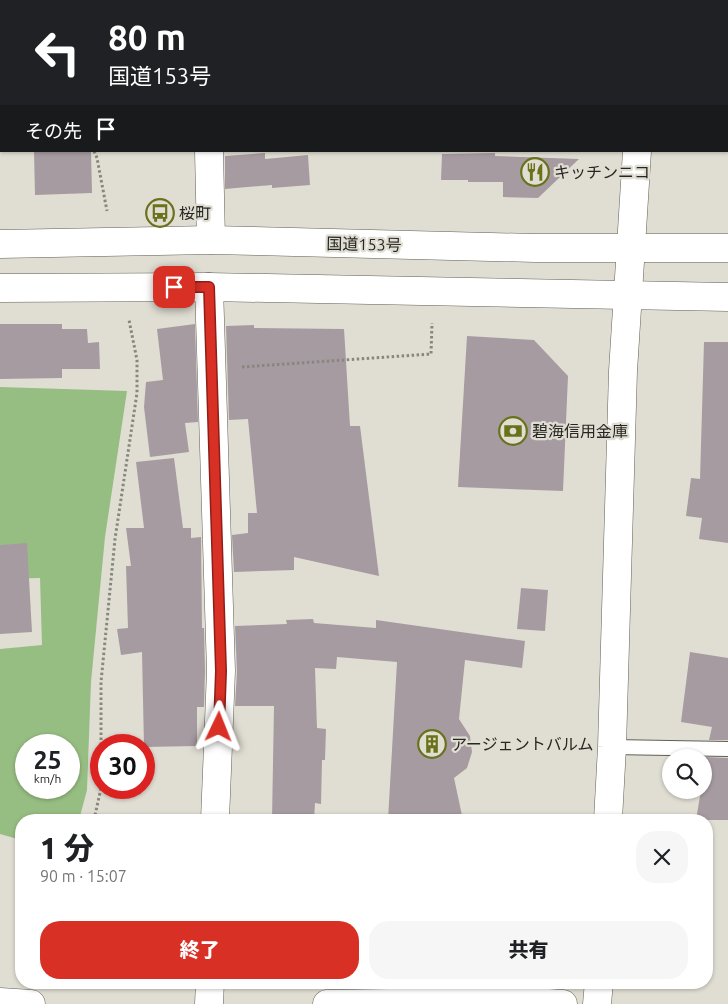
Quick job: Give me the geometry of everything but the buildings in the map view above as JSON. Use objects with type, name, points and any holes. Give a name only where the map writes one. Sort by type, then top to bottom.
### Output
[{"type":"main road","points":[[209,152],[210,240]]},
{"type":"main road","points":[[608,814],[627,295],[637,152]]},
{"type":"main road","name":"国道153号","points":[[0,244],[210,240],[535,248],[631,246],[728,248]]},
{"type":"main road","points":[[209,287],[221,671],[215,814]]},
{"type":"main road","points":[[0,288],[209,287],[728,297]]},
{"type":"main road","points":[[208,1004],[209,989]]},
{"type":"main road","points":[[597,1004],[598,989]]},
{"type":"main road","points":[[327,1004],[518,1001],[563,1004]]},
{"type":"main road","points":[[0,1002],[31,1004]]},
{"type":"lane","points":[[612,747],[728,749]]},
{"type":"path","points":[[94,152],[112,243]]},
{"type":"path","points":[[101,734],[101,682],[115,539],[137,393],[137,360],[122,288]]},
{"type":"path","points":[[211,369],[431,354],[432,317]]},
{"type":"path","points":[[95,814],[99,799]]},
{"type":"green space","points":[[0,387],[127,391],[105,537],[91,682],[87,790],[81,814],[15,814],[15,838],[0,834],[0,649],[42,645],[40,578],[0,579]]},
{"type":"place","name":"キッチンニコ","points":[[535,172]]},
{"type":"place","name":"桜町","points":[[160,213]]},
{"type":"place","name":"碧海信用金庫","points":[[513,431]]},
{"type":"place","name":"アージェントバルム","points":[[432,744]]},
{"type":"route","points":[[174,287],[209,287],[221,671],[219,727]]}]
